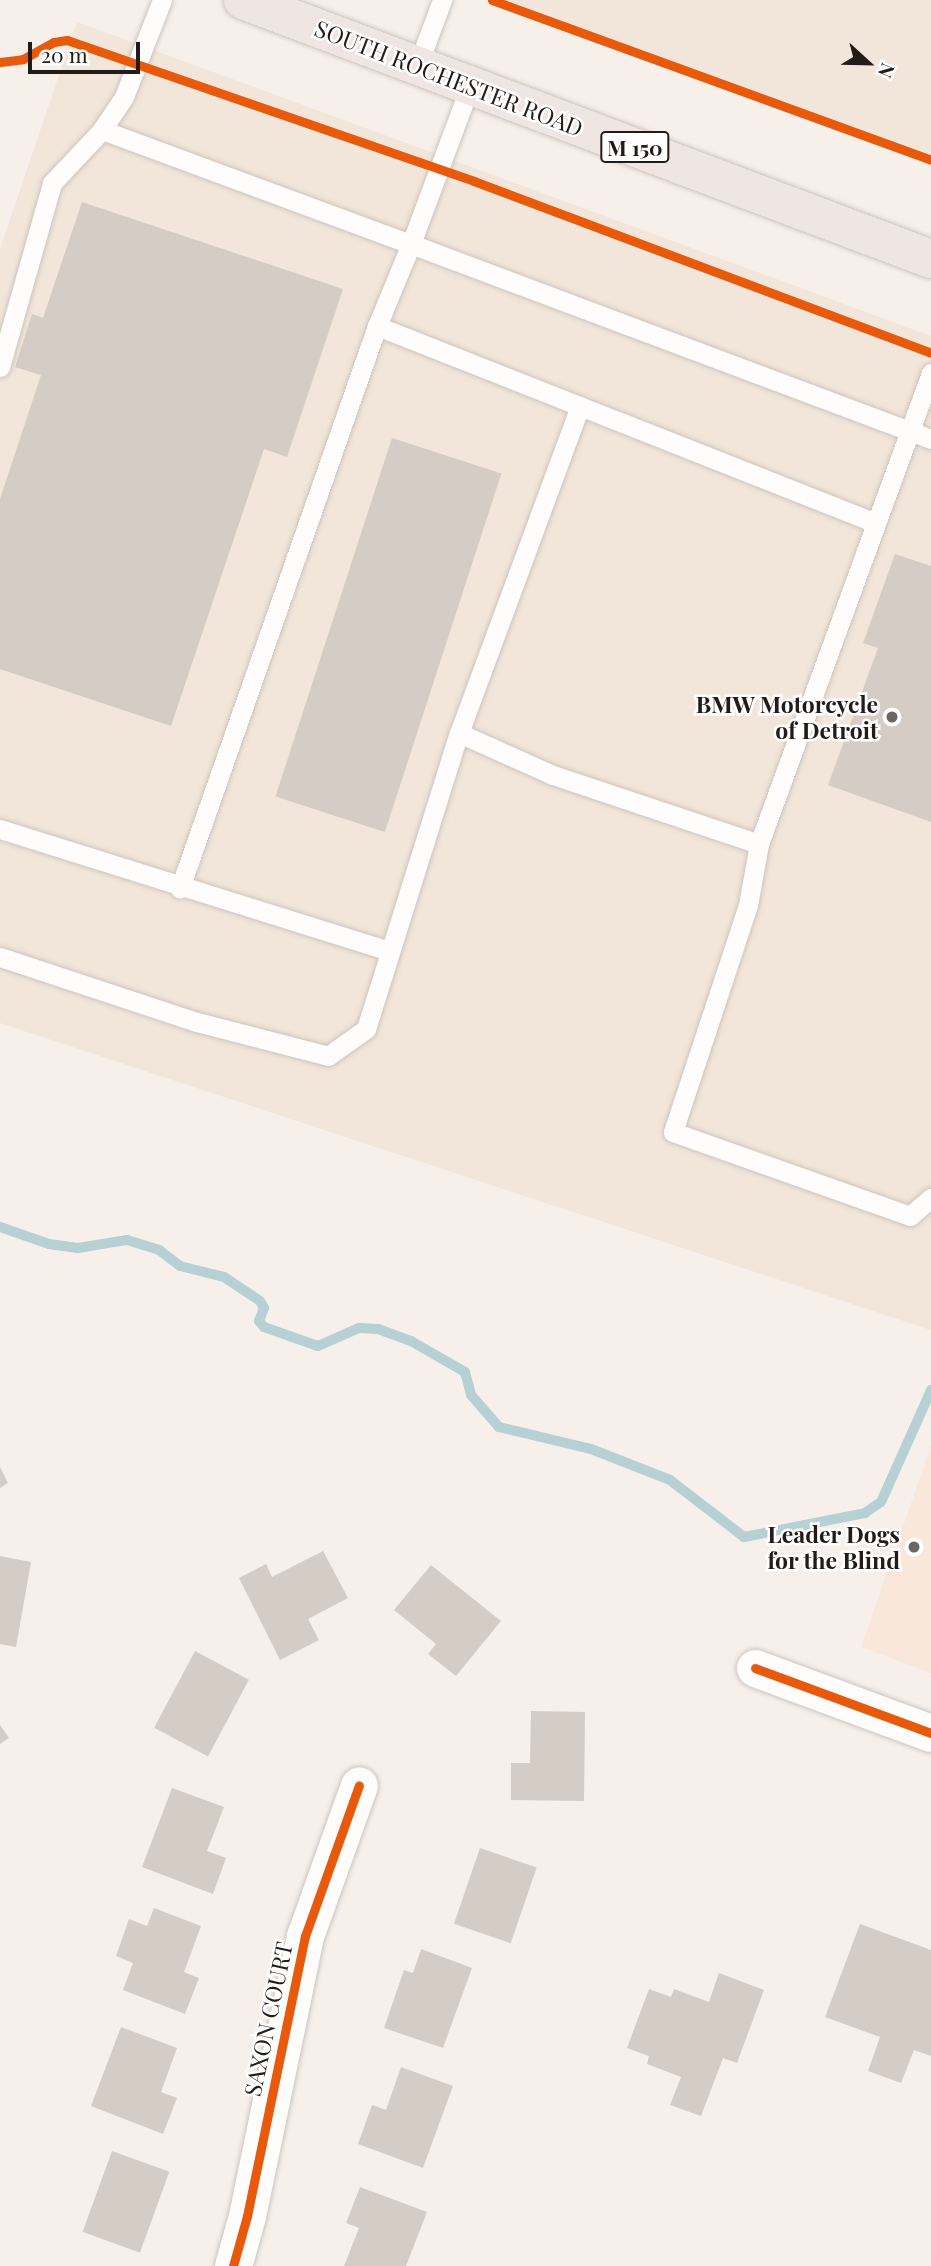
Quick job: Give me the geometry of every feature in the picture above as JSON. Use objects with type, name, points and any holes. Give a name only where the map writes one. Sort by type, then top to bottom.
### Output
[{"type":"main road","name":"SOUTH ROCHESTER ROAD","points":[[243,0],[931,259]]},
{"type":"street","points":[[755,1668],[931,1733]]},
{"type":"street","name":"SAXON COURT","points":[[233,2266],[305,1936],[359,1785]]},
{"type":"lane","points":[[0,367],[52,183],[102,130],[124,97],[162,0]]},
{"type":"lane","points":[[418,67],[442,0]]},
{"type":"lane","points":[[180,888],[377,326],[470,86]]},
{"type":"lane","points":[[102,130],[931,439]]},
{"type":"lane","points":[[377,326],[876,523]]},
{"type":"lane","points":[[931,373],[759,844],[748,905],[673,1132],[911,1216],[931,1198]]},
{"type":"lane","points":[[0,957],[197,1022],[328,1056],[366,1029],[459,733],[580,406]]},
{"type":"lane","points":[[459,733],[553,775],[759,844]]},
{"type":"lane","points":[[0,829],[180,888],[389,951]]},
{"type":"shaded area","points":[[507,0],[931,0],[931,164]]},
{"type":"shaded area","points":[[77,22],[931,336],[931,1330],[0,1023],[0,249]]},
{"type":"shaded area","name":"Leader Dogs for the Blind","points":[[931,1446],[931,1673],[861,1647]]},
{"type":"building","points":[[82,202],[343,289],[287,457],[264,449],[171,726],[0,669],[0,499],[41,375],[15,367],[32,314],[43,318]]},
{"type":"building","points":[[392,438],[501,474],[385,832],[276,797]]},
{"type":"building","name":"BMW Motorcycle of Detroit","points":[[895,554],[931,566],[931,822],[828,785],[878,648],[863,643]]},
{"type":"building","points":[[0,1467],[8,1483],[0,1488]]},
{"type":"building","points":[[323,1551],[348,1598],[308,1619],[319,1640],[280,1660],[239,1578],[266,1564],[272,1577]]},
{"type":"building","points":[[0,1556],[31,1562],[16,1647],[0,1644]]},
{"type":"building","points":[[431,1565],[501,1621],[456,1676],[428,1654],[436,1644],[394,1610]]},
{"type":"building","points":[[195,1651],[249,1680],[208,1756],[154,1728]]},
{"type":"building","points":[[531,1711],[585,1712],[584,1801],[511,1800],[511,1763],[530,1763]]},
{"type":"building","points":[[0,1725],[9,1738],[0,1744]]},
{"type":"building","points":[[172,1788],[224,1807],[207,1851],[226,1858],[213,1894],[142,1867]]},
{"type":"building","points":[[480,1848],[537,1868],[511,1943],[454,1924]]},
{"type":"building","points":[[154,1908],[201,1926],[184,1972],[199,1978],[185,2014],[123,1990],[133,1963],[116,1956],[129,1919],[147,1926]]},
{"type":"building","points":[[860,1924],[931,1950],[931,2056],[914,2050],[901,2083],[868,2071],[880,2037],[825,2017]]},
{"type":"building","points":[[421,1949],[472,1968],[443,2048],[384,2028],[404,1970],[413,1973]]},
{"type":"building","points":[[719,1973],[764,1990],[737,2063],[723,2058],[701,2116],[670,2105],[681,2077],[647,2064],[649,2056],[627,2048],[649,1989],[671,1997],[674,1989],[709,2002]]},
{"type":"building","points":[[121,2027],[177,2048],[161,2092],[177,2098],[163,2134],[91,2106]]},
{"type":"building","points":[[401,2067],[453,2086],[423,2168],[358,2144],[372,2105],[386,2110]]},
{"type":"building","points":[[112,2151],[169,2172],[140,2253],[83,2232]]},
{"type":"building","points":[[360,2187],[427,2212],[406,2266],[344,2266],[359,2228],[346,2223]]},
{"type":"waterway","points":[[0,1227],[49,1244],[78,1248],[127,1240],[159,1250],[180,1266],[224,1277],[260,1301],[264,1308],[259,1321],[264,1327],[318,1346],[359,1328],[378,1329],[411,1341],[465,1372],[471,1395],[499,1427],[591,1449],[670,1480],[744,1537],[865,1513],[881,1502],[931,1390]]},
{"type":"cycle path","points":[[492,0],[931,160]]},
{"type":"cycle path","points":[[0,62],[23,59],[54,42],[67,40],[474,181],[931,353]]},
{"type":"cycle path","points":[[755,1668],[931,1733]]},
{"type":"cycle path","points":[[233,2266],[247,2216],[305,1936],[359,1785]]},
{"type":"place","name":"BMW Motorcycle of Detroit","points":[[892,717]]},
{"type":"place","name":"Leader Dogs for the Blind","points":[[914,1547]]}]
